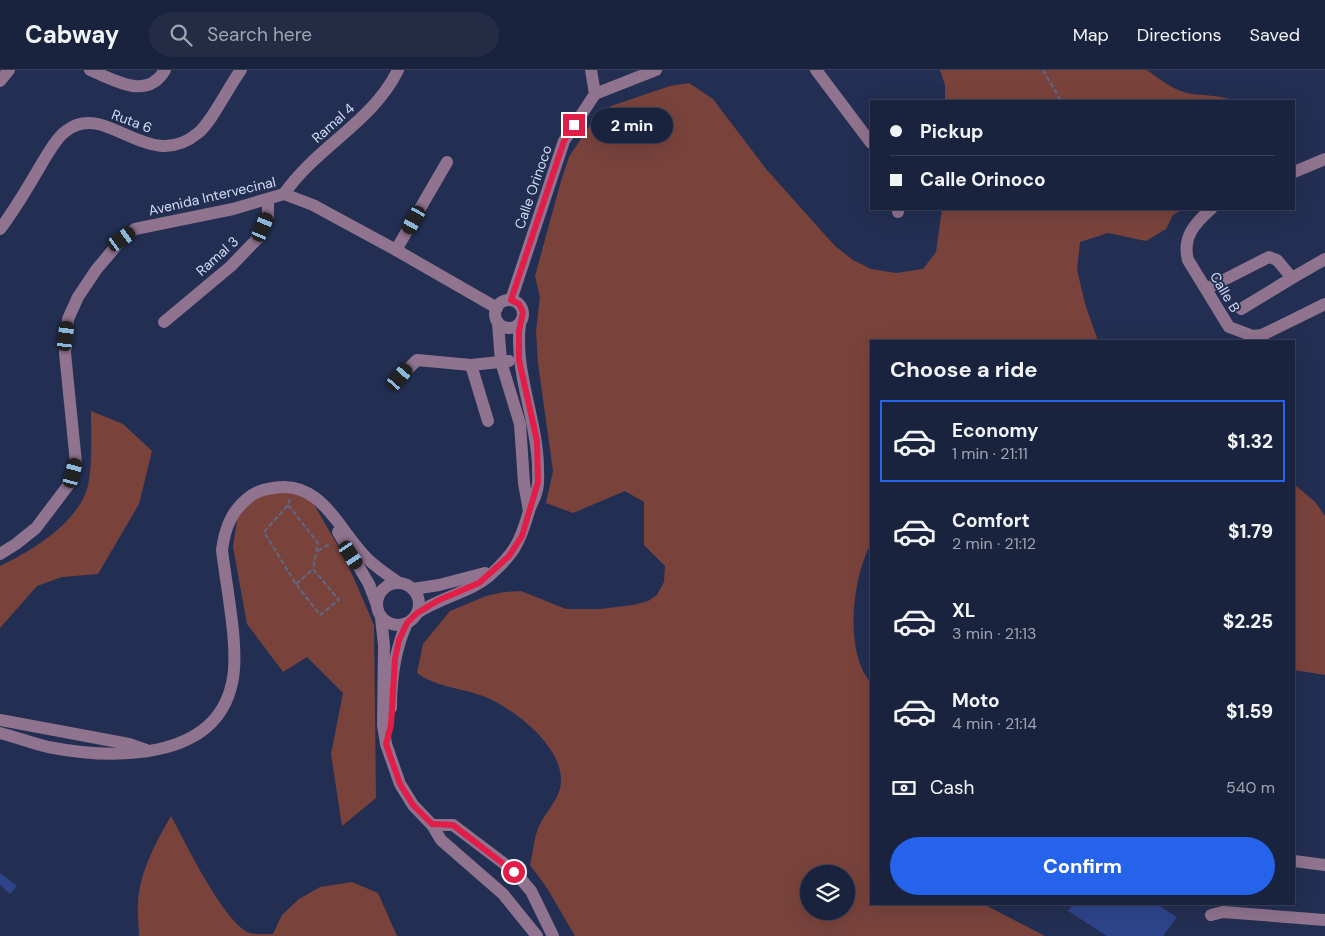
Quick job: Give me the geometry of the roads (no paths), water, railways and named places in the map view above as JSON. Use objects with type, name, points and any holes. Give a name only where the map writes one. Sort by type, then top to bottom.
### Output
[{"type":"street","points":[[0,80],[9,70]]},
{"type":"street","points":[[90,70],[116,74],[140,88],[151,85],[160,78],[165,70]]},
{"type":"street","name":"Ruta 6","points":[[0,229],[53,146],[66,130],[80,124],[95,123],[148,144],[167,148],[183,144],[200,132],[241,70]]},
{"type":"street","name":"Ramal 4","points":[[284,194],[297,176],[375,106],[392,84],[398,70]]},
{"type":"street","points":[[590,70],[595,94],[656,70]]},
{"type":"street","points":[[816,70],[870,142]]},
{"type":"street","name":"Calle Orinoco","points":[[511,300],[564,141],[595,94]]},
{"type":"street","points":[[1295,172],[1325,159]]},
{"type":"street","points":[[396,250],[447,162]]},
{"type":"street","name":"Avenida Intervecinal","points":[[0,554],[36,528],[70,483],[76,463],[76,442],[66,375],[68,319],[78,297],[96,270],[122,239],[136,229],[233,210],[284,194],[313,205],[497,308]]},
{"type":"street","name":"Ramal 3","points":[[164,322],[231,266],[258,238],[268,216],[268,199]]},
{"type":"street","name":"Calle B","points":[[1210,210],[1195,223],[1186,251],[1188,260],[1229,327],[1253,336],[1262,335],[1325,304]]},
{"type":"street","points":[[1206,289],[1269,257],[1277,260],[1292,278]]},
{"type":"street","points":[[1241,309],[1325,259]]},
{"type":"street","points":[[386,744],[391,725],[395,659],[399,640],[407,623],[417,613],[439,600],[479,583],[494,570],[517,546],[524,532],[537,490],[537,441],[519,360],[522,308],[511,300],[501,303],[497,308],[495,316],[498,323],[501,362],[520,424],[529,511]]},
{"type":"street","points":[[498,323],[508,329],[520,324]]},
{"type":"street","points":[[400,377],[417,360],[471,365],[519,360]]},
{"type":"street","points":[[471,365],[488,421]]},
{"type":"street","points":[[522,457],[530,461],[538,456]]},
{"type":"street","points":[[0,733],[56,748],[129,755],[146,750],[161,749],[187,739],[213,724],[221,712],[232,684],[234,660],[222,550],[224,536],[235,510],[255,492],[286,485],[300,488],[322,502],[363,554],[399,583],[413,589],[447,584],[494,570]]},
{"type":"street","points":[[330,514],[341,538],[369,584],[382,618],[384,645],[383,726],[386,744],[400,784],[413,805],[432,824],[441,840],[503,894],[537,936]]},
{"type":"street","points":[[377,605],[378,598],[385,587],[399,583]]},
{"type":"street","points":[[413,589],[419,599],[417,613]]},
{"type":"street","points":[[382,618],[393,625],[407,623]]},
{"type":"street","points":[[0,720],[129,744],[146,750]]},
{"type":"street","points":[[56,748],[60,731]]},
{"type":"street","points":[[432,824],[453,825],[502,861],[531,891],[553,936]]},
{"type":"street","points":[[1295,861],[1321,867]]},
{"type":"street","points":[[503,894],[520,879]]},
{"type":"street","points":[[1211,915],[1223,912],[1325,920]]}]
